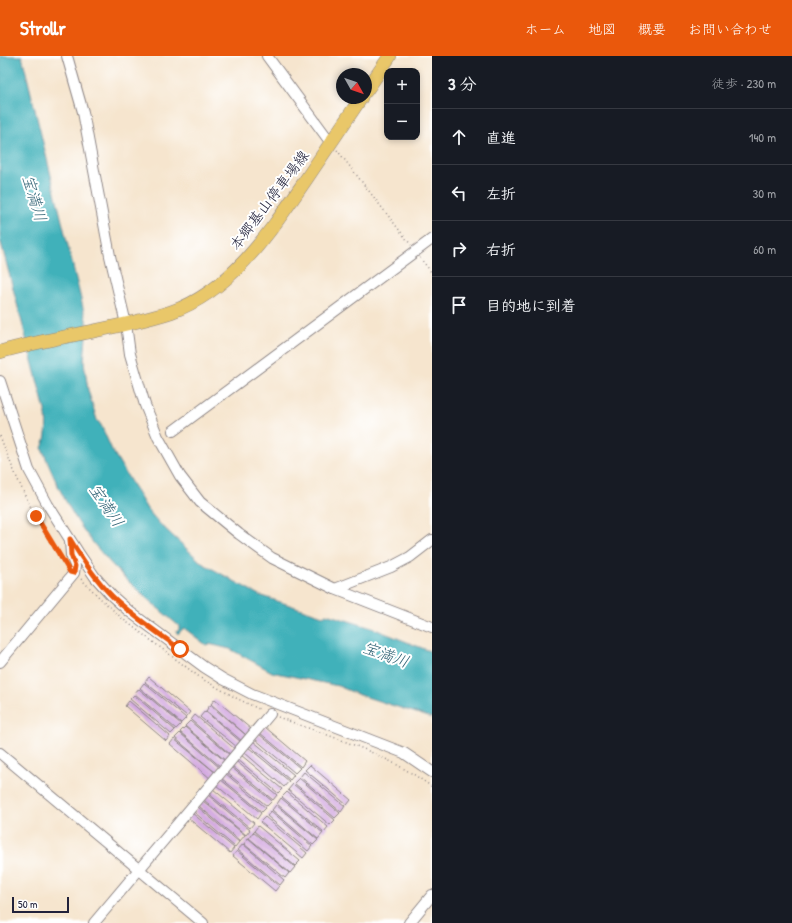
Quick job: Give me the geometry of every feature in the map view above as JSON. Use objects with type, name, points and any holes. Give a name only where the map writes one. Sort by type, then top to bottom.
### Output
[{"type":"main road","points":[[372,82],[390,56]]},
{"type":"main road","name":"本郷基山停車場線","points":[[1,351],[124,325],[172,311],[200,298],[225,280],[261,242],[357,104]]},
{"type":"street","points":[[67,56],[83,112],[130,354],[146,405],[166,452],[180,476],[200,502],[239,534],[272,558],[336,589],[432,627]]},
{"type":"street","points":[[267,56],[331,143]]},
{"type":"street","points":[[173,431],[432,239]]},
{"type":"street","points":[[0,381],[29,470],[48,505],[95,577],[112,596],[130,612],[204,667],[223,679],[252,694],[404,753],[432,772]]},
{"type":"street","points":[[0,662],[74,573],[75,566],[71,555],[70,539]]},
{"type":"street","points":[[336,589],[410,558],[432,540]]},
{"type":"street","points":[[94,923],[270,714]]},
{"type":"street","points":[[0,753],[203,923]]},
{"type":"street","points":[[409,923],[432,895]]},
{"type":"path","points":[[331,143],[432,274]]},
{"type":"path","points":[[0,436],[12,468],[33,511],[63,562],[70,572],[74,573],[124,620],[202,679],[238,700],[270,714],[380,755],[399,765],[432,787]]},
{"type":"water","name":"宝満川","points":[[0,56],[22,56],[87,324],[84,362],[88,390],[97,420],[101,425],[112,450],[147,509],[159,523],[202,563],[259,595],[323,616],[326,614],[372,628],[432,652],[432,718],[357,694],[338,686],[272,672],[230,649],[209,644],[206,645],[184,628],[178,634],[176,632],[179,630],[179,626],[124,577],[94,544],[78,522],[58,486],[42,448],[46,432],[46,414],[0,239]]},
{"type":"building","points":[[149,677],[190,712],[187,716],[145,682]]},
{"type":"building","points":[[144,683],[186,718],[181,723],[140,688]]},
{"type":"building","points":[[139,689],[181,724],[176,729],[135,694]]},
{"type":"building","points":[[134,695],[175,730],[171,734],[130,699]]},
{"type":"building","points":[[215,699],[251,729],[246,735],[211,704]]},
{"type":"building","points":[[129,701],[170,736],[166,741],[125,706]]},
{"type":"building","points":[[210,705],[246,735],[242,741],[206,711]]},
{"type":"building","points":[[205,711],[241,742],[237,747],[200,717]]},
{"type":"building","points":[[195,715],[236,750],[231,755],[191,720]]},
{"type":"building","points":[[190,721],[231,756],[226,761],[185,726]]},
{"type":"building","points":[[185,727],[226,762],[221,767],[180,732]]},
{"type":"building","points":[[265,727],[305,761],[301,767],[260,733]]},
{"type":"building","points":[[180,733],[220,768],[216,773],[175,738]]},
{"type":"building","points":[[259,734],[300,768],[295,773],[255,739]]},
{"type":"building","points":[[174,739],[216,773],[211,779],[170,744]]},
{"type":"building","points":[[253,741],[294,775],[290,780],[249,745]]},
{"type":"building","points":[[248,747],[289,781],[284,787],[244,752]]},
{"type":"building","points":[[241,755],[282,789],[278,793],[237,759]]},
{"type":"building","points":[[236,761],[277,795],[273,800],[232,766]]},
{"type":"building","points":[[310,765],[351,800],[347,805],[305,770]]},
{"type":"building","points":[[231,767],[272,801],[267,806],[226,772]]},
{"type":"building","points":[[304,772],[345,806],[341,812],[300,777]]},
{"type":"building","points":[[225,773],[266,808],[262,812],[221,778]]},
{"type":"building","points":[[299,778],[340,813],[335,818],[294,783]]},
{"type":"building","points":[[220,779],[261,813],[257,819],[216,785]]},
{"type":"building","points":[[293,784],[335,820],[330,825],[288,790]]},
{"type":"building","points":[[213,789],[254,823],[250,828],[209,794]]},
{"type":"building","points":[[287,792],[328,827],[324,832],[282,797]]},
{"type":"building","points":[[208,795],[250,830],[246,835],[204,800]]},
{"type":"building","points":[[281,798],[323,833],[318,839],[277,804]]},
{"type":"building","points":[[203,801],[245,835],[240,841],[199,806]]},
{"type":"building","points":[[276,805],[318,840],[313,845],[272,810]]},
{"type":"building","points":[[198,807],[239,842],[235,847],[194,812]]},
{"type":"building","points":[[271,811],[312,846],[308,851],[267,816]]},
{"type":"building","points":[[192,813],[234,848],[230,853],[188,818]]},
{"type":"building","points":[[265,817],[307,853],[303,858],[260,822]]},
{"type":"building","points":[[258,826],[300,861],[295,866],[254,831]]},
{"type":"building","points":[[253,832],[295,867],[290,873],[249,838]]},
{"type":"building","points":[[248,838],[289,873],[285,878],[244,844]]},
{"type":"building","points":[[243,844],[284,880],[280,885],[238,850]]},
{"type":"building","points":[[237,851],[279,886],[275,891],[233,856]]},
{"type":"route","points":[[36,516],[70,572],[74,573],[75,566],[71,555],[70,539],[95,577],[112,596],[130,612],[180,649]]}]
